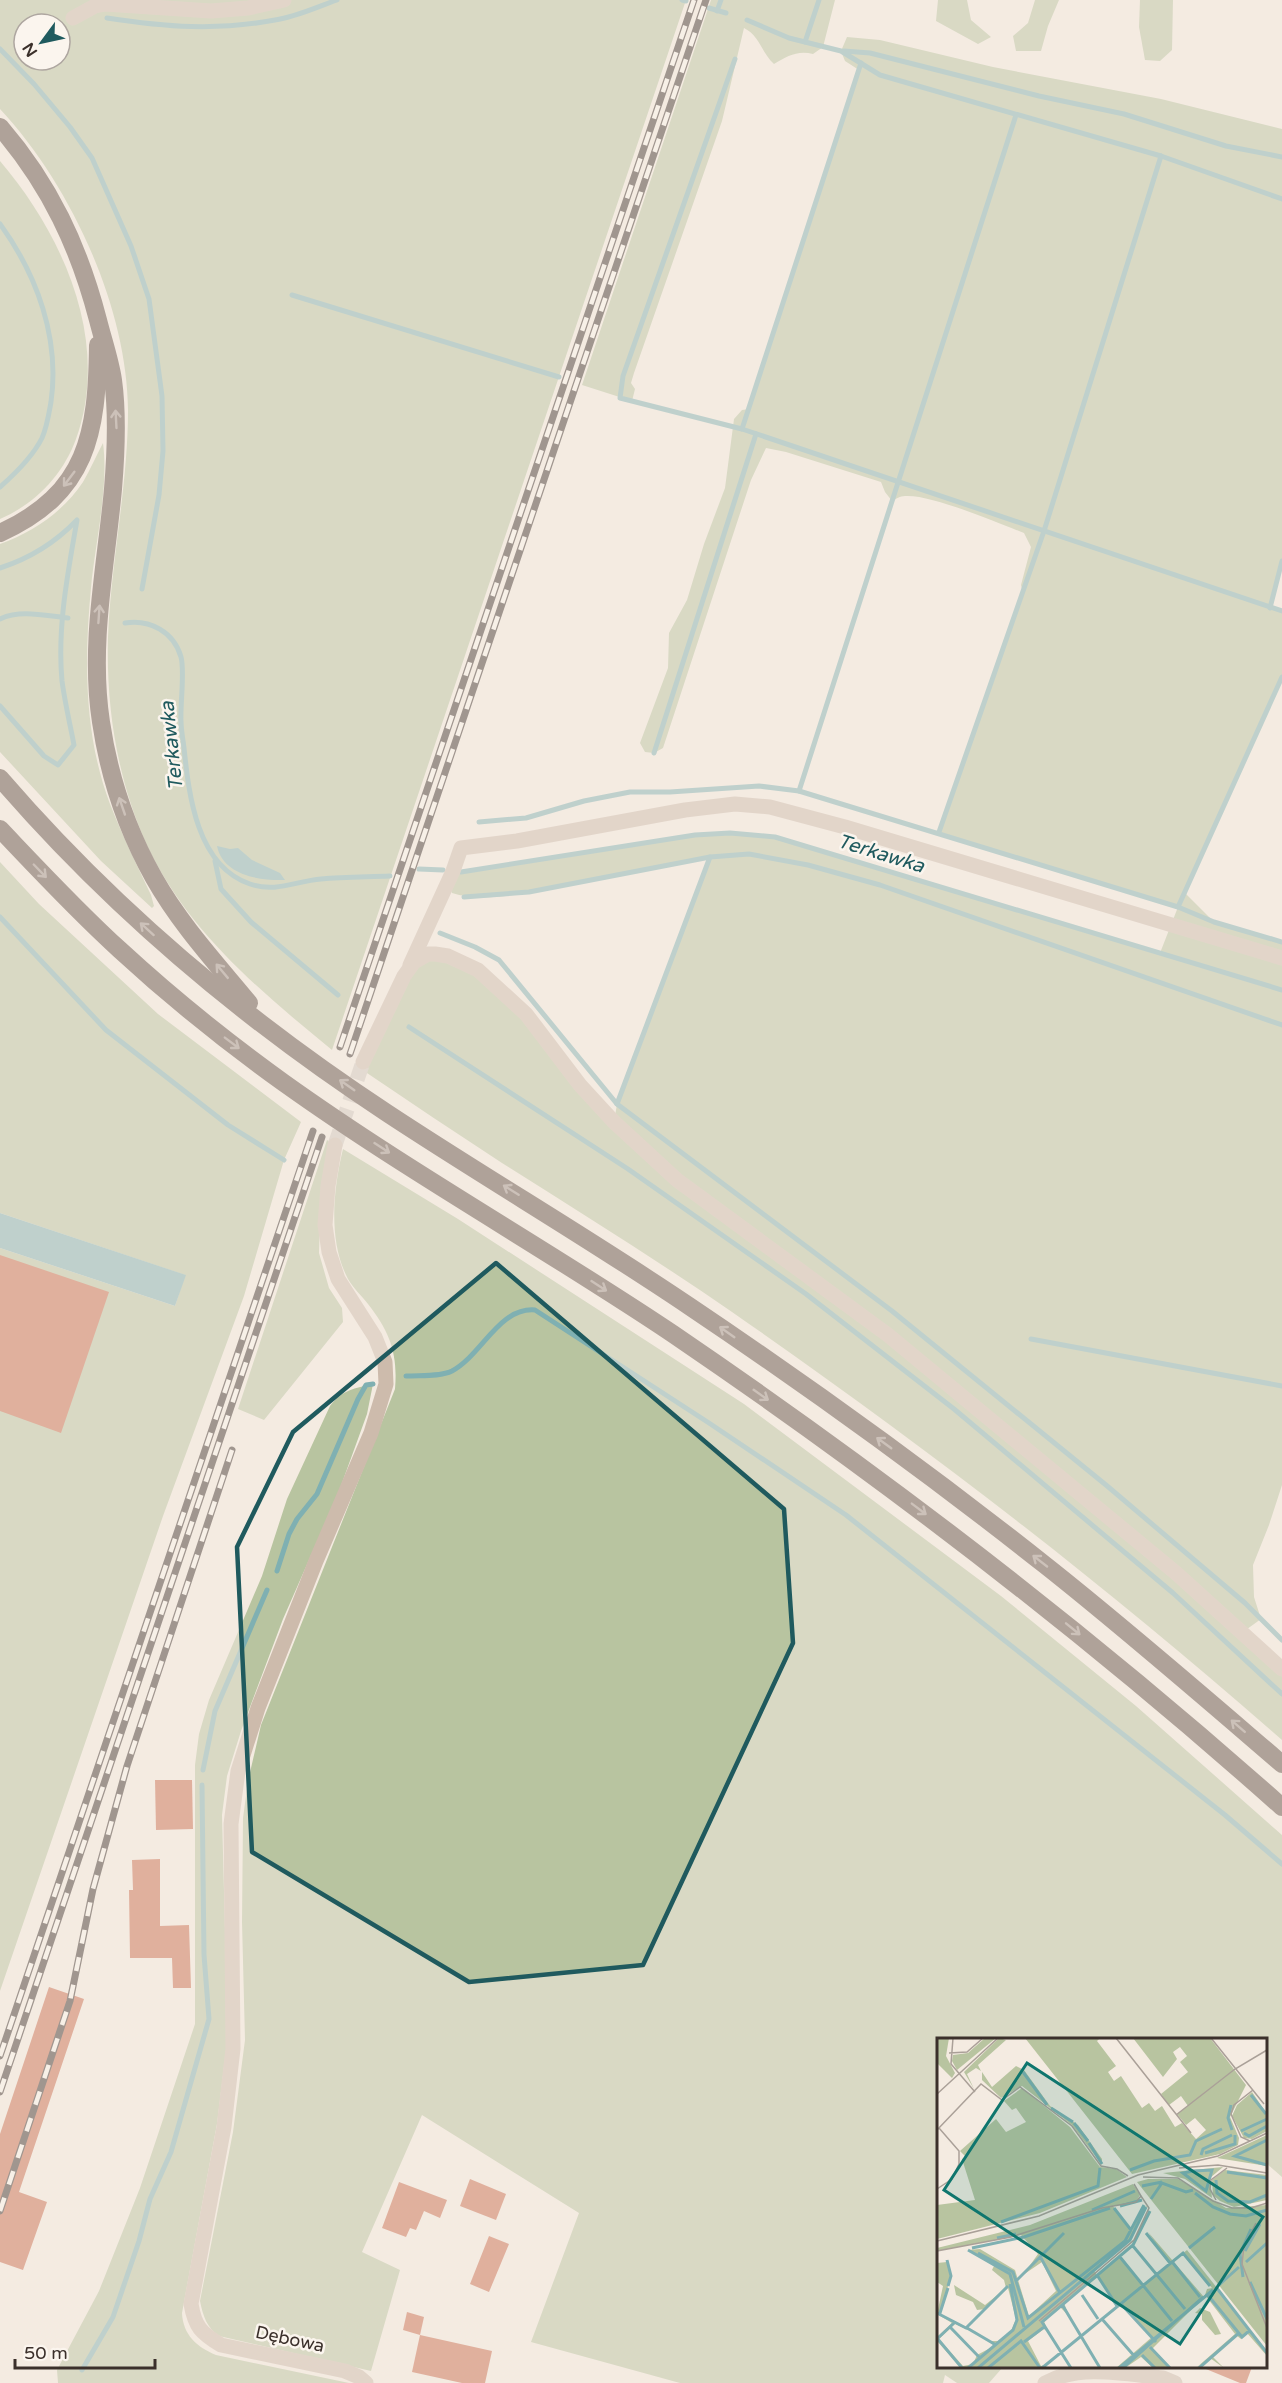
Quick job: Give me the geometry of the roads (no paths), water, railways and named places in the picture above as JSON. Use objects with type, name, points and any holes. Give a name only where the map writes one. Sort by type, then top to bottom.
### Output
[{"type":"highway","points":[[0,127],[32,168],[80,258],[113,381],[117,426],[97,648],[100,721],[113,780],[135,840],[154,879],[209,955],[273,1032]]},
{"type":"highway","points":[[0,533],[33,516],[50,502],[75,471],[87,448],[94,421],[98,374],[98,322]]},
{"type":"highway","points":[[0,778],[67,852],[117,902],[273,1032],[387,1113],[561,1221],[688,1305],[931,1476],[1046,1565],[1163,1661],[1282,1764]]},
{"type":"highway","points":[[0,829],[119,949],[209,1026],[334,1118],[670,1332],[804,1425],[1029,1593],[1282,1807]]},
{"type":"street","points":[[74,18],[95,6],[105,4],[211,11],[248,8],[284,0]]},
{"type":"street","points":[[363,1062],[409,968],[453,871],[461,848],[517,841],[684,810],[744,804],[780,809],[1282,958]]},
{"type":"street","points":[[409,968],[420,957],[435,954],[448,956],[478,970],[526,1014],[580,1085],[614,1122],[677,1180],[888,1335],[1176,1573],[1282,1668]]},
{"type":"street","name":"Dębowa","points":[[335,1145],[328,1186],[325,1225],[329,1252],[338,1279],[375,1337],[386,1362],[386,1384],[371,1433],[316,1561],[258,1708],[238,1771],[231,1824],[233,2049],[224,2127],[192,2304],[194,2321],[205,2336],[221,2345],[345,2371],[366,2383]]},
{"type":"street","points":[[1045,2383],[1076,2372],[1163,2378],[1175,2383]]},
{"type":"water","points":[[217,846],[238,848],[252,860],[280,873],[285,880],[264,879],[234,870],[226,864]]},
{"type":"water","points":[[0,1213],[186,1275],[175,1306],[0,1248]]},
{"type":"waterway","points":[[107,18],[150,24],[232,26],[283,19],[337,0]]},
{"type":"waterway","points":[[682,0],[686,1]]},
{"type":"waterway","points":[[717,11],[721,0]]},
{"type":"waterway","points":[[805,42],[819,0]]},
{"type":"waterway","points":[[709,8],[726,13]]},
{"type":"waterway","points":[[747,20],[789,38],[841,51],[880,75],[1161,156],[1282,199]]},
{"type":"waterway","points":[[0,49],[34,84],[70,127],[92,158],[131,246],[149,299],[162,396],[163,451],[159,495],[142,589]]},
{"type":"waterway","points":[[844,51],[870,53],[1039,96],[1124,114],[1226,146],[1282,157]]},
{"type":"waterway","points":[[735,59],[623,376],[620,398],[742,429],[1282,611]]},
{"type":"waterway","points":[[742,429],[861,63]]},
{"type":"waterway","points":[[799,791],[1016,115]]},
{"type":"waterway","points":[[939,832],[1044,531],[1161,156]]},
{"type":"waterway","points":[[0,224],[25,264],[43,308],[49,331],[53,378],[47,425],[42,438],[24,464],[0,487]]},
{"type":"waterway","points":[[292,295],[559,377]]},
{"type":"waterway","points":[[654,753],[756,434]]},
{"type":"waterway","points":[[0,568],[42,549],[77,520],[64,600],[61,640],[62,681],[74,745],[58,765],[44,756],[0,706]]},
{"type":"waterway","points":[[1270,608],[1282,561]]},
{"type":"waterway","name":"Terkawka","points":[[0,619],[16,614],[68,618]]},
{"type":"waterway","name":"Terkawka","points":[[125,623],[152,625],[167,634],[178,648],[182,663],[181,724],[189,787],[199,827],[207,846],[218,862],[232,875],[250,884],[269,887],[321,879],[390,876]]},
{"type":"waterway","points":[[1178,907],[1282,677]]},
{"type":"waterway","points":[[479,822],[526,818],[584,801],[630,792],[670,792],[759,786],[799,791],[1178,907],[1214,922],[1282,942]]},
{"type":"waterway","name":"Terkawka","points":[[461,872],[695,835],[730,833],[775,837],[1282,990]]},
{"type":"waterway","points":[[464,897],[529,892],[710,857],[749,854],[808,865],[880,885],[1282,1025]]},
{"type":"waterway","points":[[617,1104],[710,857]]},
{"type":"waterway","points":[[215,861],[221,889],[251,922],[338,995]]},
{"type":"waterway","name":"Terkawka","points":[[419,869],[443,870]]},
{"type":"waterway","points":[[0,917],[106,1030],[228,1125],[284,1160]]},
{"type":"waterway","points":[[440,933],[475,947],[499,960],[617,1104],[892,1311],[1106,1485],[1245,1603],[1282,1640]]},
{"type":"waterway","points":[[409,1027],[628,1169],[806,1294],[954,1409],[1173,1593],[1282,1694]]},
{"type":"waterway","points":[[406,1376],[436,1375],[452,1371],[463,1364],[491,1333],[511,1316],[522,1311],[535,1310],[846,1515],[1225,1815],[1282,1864]]},
{"type":"waterway","points":[[1031,1339],[1282,1386]]},
{"type":"waterway","points":[[277,1571],[289,1534],[297,1519],[317,1494],[358,1399],[366,1385],[373,1384]]},
{"type":"waterway","points":[[203,1770],[215,1711],[267,1590]]},
{"type":"waterway","points":[[82,2370],[113,2317],[139,2241],[150,2199],[171,2152],[209,2019],[204,1955],[202,1785]]},
{"type":"tunnel","points":[[335,1145],[363,1062]]},
{"type":"railway","points":[[340,1047],[694,0]]},
{"type":"railway","points":[[350,1054],[706,0]]},
{"type":"railway","points":[[0,2056],[313,1131]]},
{"type":"railway","points":[[0,2092],[322,1137]]},
{"type":"railway","points":[[0,2211],[70,2001],[93,1889],[127,1766],[232,1450]]}]
